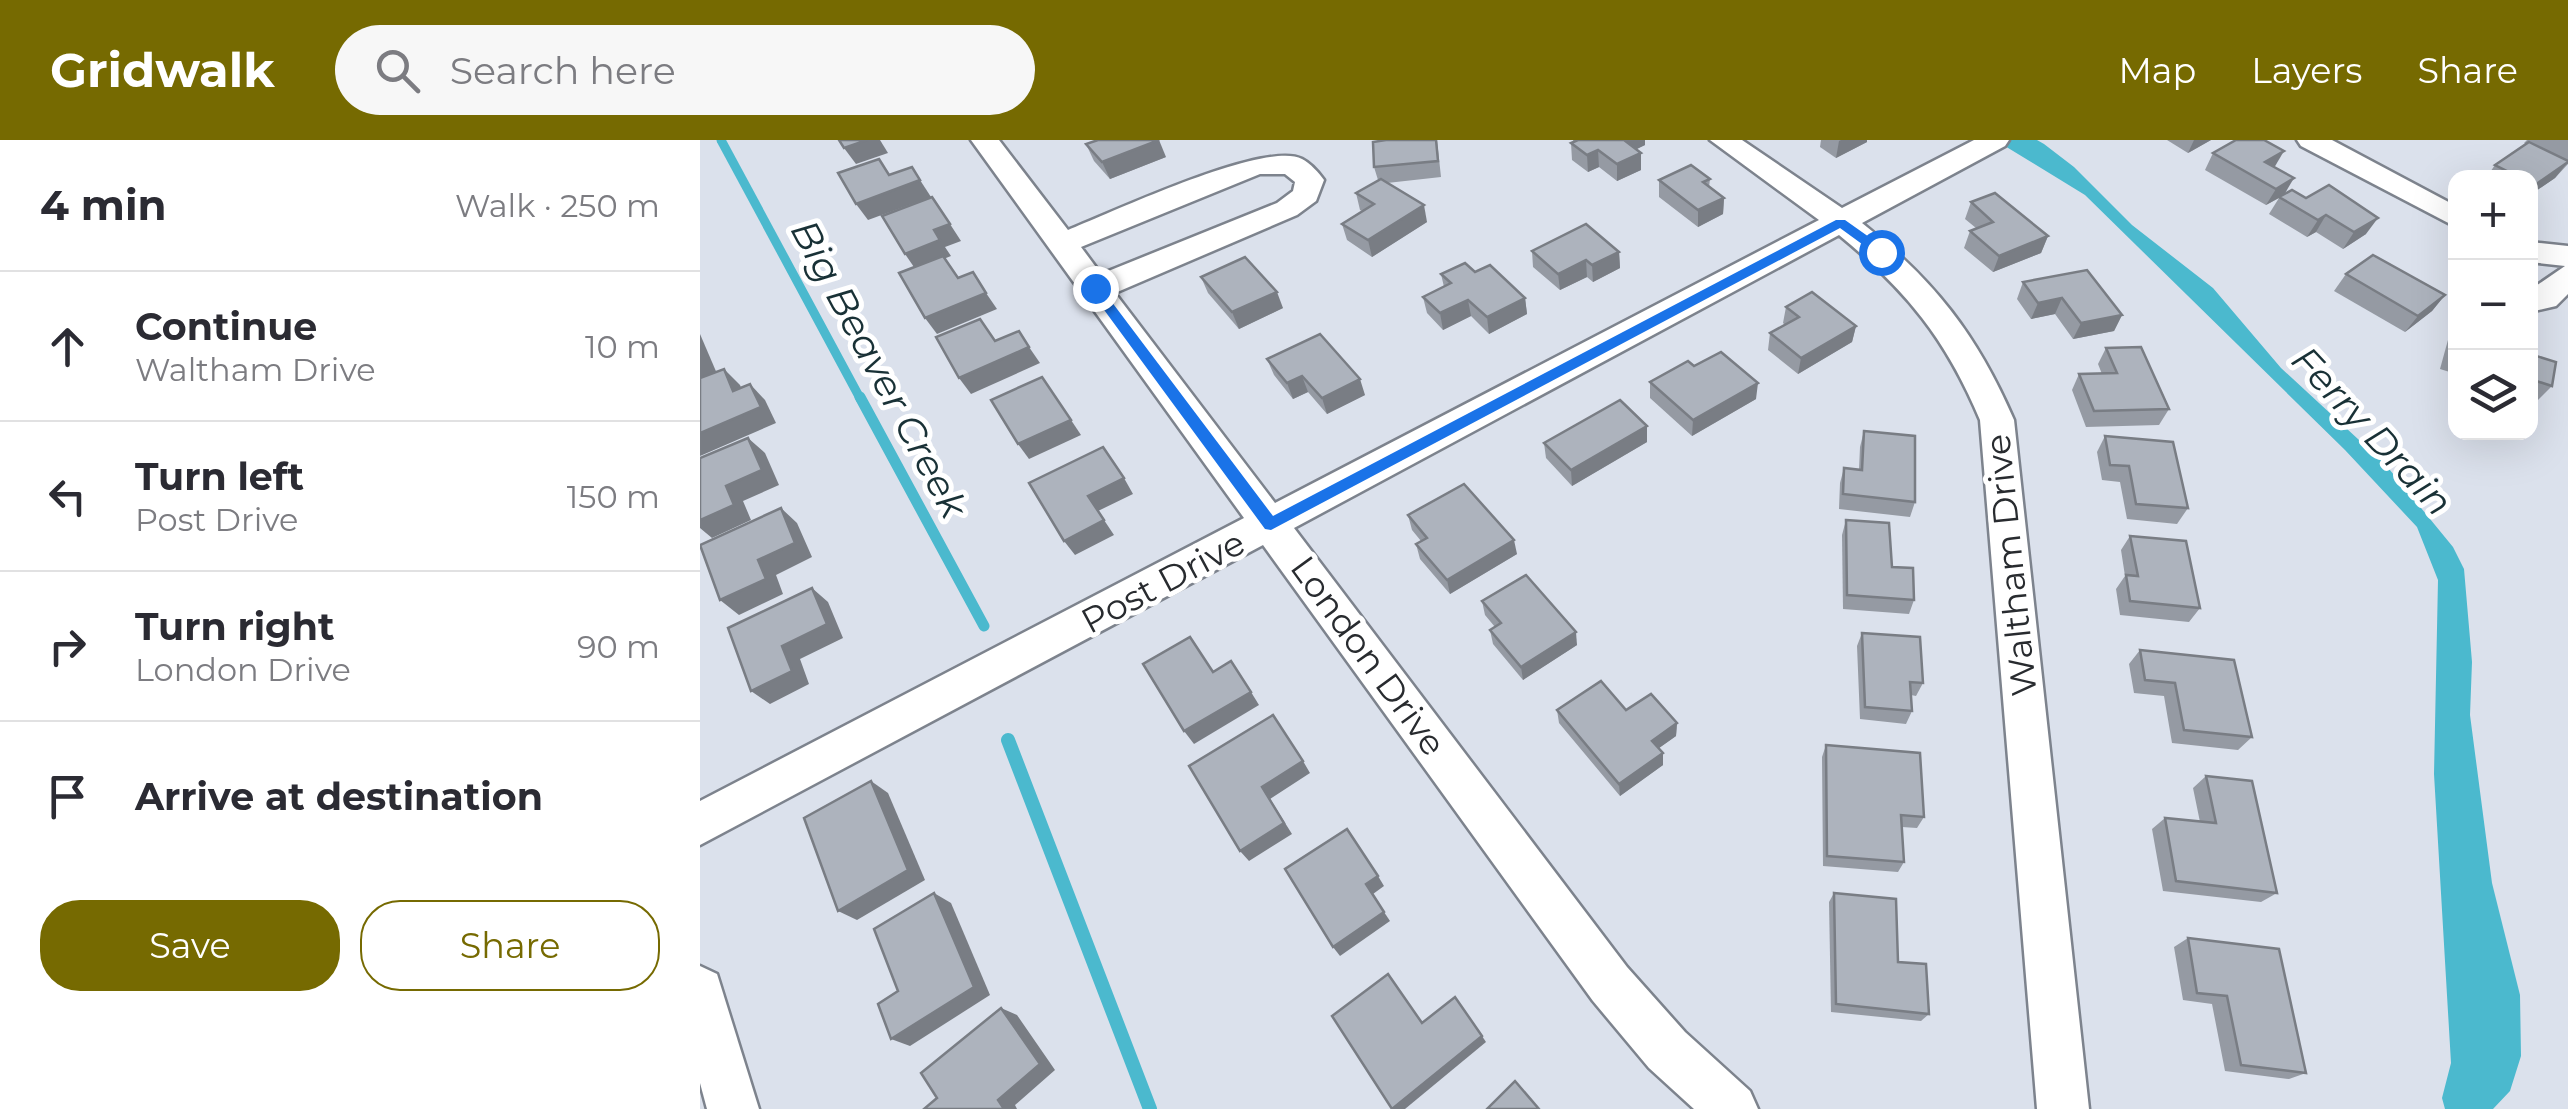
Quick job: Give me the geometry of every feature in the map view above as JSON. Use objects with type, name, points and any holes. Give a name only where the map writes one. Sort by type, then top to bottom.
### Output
[{"type":"street","name":"London Drive","points":[[985,140],[1610,984],[1667,1050],[1732,1109]]},
{"type":"street","name":"Waltham Drive","points":[[1724,140],[1898,266],[1938,307],[1972,358],[1997,420],[2063,1109]]},
{"type":"street","name":"Post Drive","points":[[700,824],[1994,140]]},
{"type":"street","points":[[2311,140],[2448,222]]},
{"type":"street","points":[[1061,244],[1256,166],[1292,165],[1310,180],[1306,195],[1287,209],[1095,288]]},
{"type":"street","points":[[2538,253],[2568,256]]},
{"type":"street","points":[[2538,300],[2545,298],[2568,275]]},
{"type":"street","points":[[700,991],[732,1109]]},
{"type":"water","name":"Ferry Drain","points":[[1995,140],[2037,140],[2044,144],[2074,167],[2132,225],[2213,288],[2281,368],[2385,464],[2453,547],[2464,569],[2472,662],[2470,715],[2492,883],[2520,995],[2521,1056],[2510,1091],[2493,1109],[2445,1109],[2442,1098],[2451,1063],[2434,774],[2438,580],[2417,527],[2345,450],[2085,195]]},
{"type":"building","points":[[839,140],[867,140],[844,148]]},
{"type":"building","points":[[1098,140],[1159,140],[1102,162],[1086,144]]},
{"type":"building","points":[[1436,140],[1438,161],[1374,167],[1373,142]]},
{"type":"building","points":[[1624,140],[1641,153],[1617,164],[1598,150],[1587,155],[1571,143]]},
{"type":"building","points":[[2236,140],[2264,140],[2284,151],[2265,162],[2294,178],[2276,189],[2213,153]]},
{"type":"building","points":[[2529,142],[2568,161],[2538,183],[2538,170],[2505,170],[2495,165]]},
{"type":"building","points":[[879,159],[889,175],[912,167],[920,180],[856,204],[838,173]]},
{"type":"building","points":[[1691,165],[1710,179],[1703,182],[1724,198],[1698,210],[1659,180]]},
{"type":"building","points":[[1381,179],[1424,205],[1368,240],[1342,224],[1374,204],[1356,193]]},
{"type":"building","points":[[2329,185],[2378,218],[2354,232],[2326,215],[2318,220],[2279,197],[2292,190],[2306,198]]},
{"type":"building","points":[[1995,193],[2048,236],[1999,256],[1970,231],[1993,222],[1971,202]]},
{"type":"building","points":[[932,197],[950,224],[934,230],[940,240],[905,254],[882,216]]},
{"type":"building","points":[[1586,224],[1619,252],[1592,265],[1586,260],[1558,274],[1532,251]]},
{"type":"building","points":[[2373,255],[2445,295],[2418,316],[2346,274]]},
{"type":"building","points":[[943,256],[958,278],[973,272],[986,293],[925,318],[899,273]]},
{"type":"building","points":[[1245,257],[1277,292],[1232,312],[1201,277]]},
{"type":"building","points":[[1465,263],[1475,272],[1490,265],[1525,298],[1487,317],[1468,300],[1440,313],[1423,297],[1451,283],[1441,274]]},
{"type":"building","points":[[2087,270],[2122,315],[2081,323],[2062,298],[2038,303],[2023,282]]},
{"type":"building","points":[[1812,292],[1856,326],[1801,358],[1770,333],[1799,317],[1786,307]]},
{"type":"building","points":[[980,319],[995,341],[1019,331],[1029,347],[959,378],[936,337]]},
{"type":"building","points":[[1320,334],[1360,379],[1322,398],[1302,376],[1287,383],[1267,359]]},
{"type":"building","points":[[2141,347],[2169,409],[2094,411],[2079,374],[2117,373],[2106,348]]},
{"type":"building","points":[[1721,352],[1758,383],[1693,420],[1650,382],[1688,361],[1694,366]]},
{"type":"building","points":[[2538,356],[2556,362],[2552,386],[2538,382]]},
{"type":"building","points":[[724,369],[733,391],[750,384],[761,407],[700,433],[700,378]]},
{"type":"building","points":[[1042,377],[1071,420],[1018,444],[991,400]]},
{"type":"building","points":[[1620,400],[1647,426],[1571,470],[1544,443]]},
{"type":"building","points":[[1864,431],[1915,436],[1915,502],[1843,494],[1844,468],[1862,470]]},
{"type":"building","points":[[2105,436],[2173,442],[2188,508],[2136,504],[2129,466],[2110,465]]},
{"type":"building","points":[[748,438],[762,470],[726,486],[734,505],[700,520],[700,458]]},
{"type":"building","points":[[1103,447],[1124,478],[1088,496],[1104,520],[1064,541],[1029,483]]},
{"type":"building","points":[[1464,484],[1514,540],[1447,580],[1416,544],[1427,538],[1408,515]]},
{"type":"building","points":[[781,508],[795,543],[758,560],[766,579],[720,600],[700,545]]},
{"type":"building","points":[[1846,520],[1889,523],[1892,567],[1913,568],[1914,600],[1847,595]]},
{"type":"building","points":[[2130,536],[2186,541],[2200,608],[2130,601],[2126,575],[2138,576]]},
{"type":"building","points":[[1526,575],[1576,632],[1521,667],[1490,630],[1501,623],[1482,601]]},
{"type":"building","points":[[812,588],[827,624],[782,646],[792,671],[751,691],[728,628]]},
{"type":"building","points":[[1862,633],[1920,637],[1923,683],[1910,682],[1912,711],[1865,707]]},
{"type":"building","points":[[1190,637],[1213,672],[1231,661],[1251,692],[1184,731],[1143,664]]},
{"type":"building","points":[[2140,650],[2234,660],[2252,737],[2184,730],[2175,683],[2145,680]]},
{"type":"building","points":[[1601,681],[1626,710],[1651,694],[1677,723],[1652,741],[1663,753],[1619,784],[1557,710]]},
{"type":"building","points":[[1273,715],[1303,761],[1262,787],[1284,823],[1240,851],[1189,766]]},
{"type":"building","points":[[1826,745],[1920,753],[1924,817],[1901,815],[1904,862],[1827,856]]},
{"type":"building","points":[[2206,776],[2252,781],[2277,893],[2176,881],[2165,818],[2216,823]]},
{"type":"building","points":[[871,781],[908,870],[838,911],[804,818]]},
{"type":"building","points":[[1347,829],[1378,876],[1366,884],[1384,912],[1333,947],[1285,869]]},
{"type":"building","points":[[934,893],[974,987],[891,1039],[878,1004],[898,991],[874,929]]},
{"type":"building","points":[[1834,893],[1896,899],[1898,962],[1926,964],[1929,1014],[1836,1004]]},
{"type":"building","points":[[2188,938],[2279,949],[2306,1073],[2241,1065],[2227,996],[2197,993]]},
{"type":"building","points":[[1388,974],[1422,1023],[1455,997],[1482,1036],[1392,1109],[1332,1016]]},
{"type":"building","points":[[1001,1008],[1040,1064],[998,1100],[1004,1109],[924,1109],[937,1098],[921,1073]]},
{"type":"building","points":[[1515,1081],[1539,1109],[1487,1109]]},
{"type":"waterway","name":"Big Beaver Creek","points":[[721,140],[861,400]]},
{"type":"waterway","name":"Big Beaver Creek","points":[[860,397],[984,626]]},
{"type":"waterway","name":"Big Beaver Creek","points":[[1008,740],[1150,1109]]},
{"type":"route","points":[[1095,288],[1271,524],[1840,223],[1881,252]]}]
